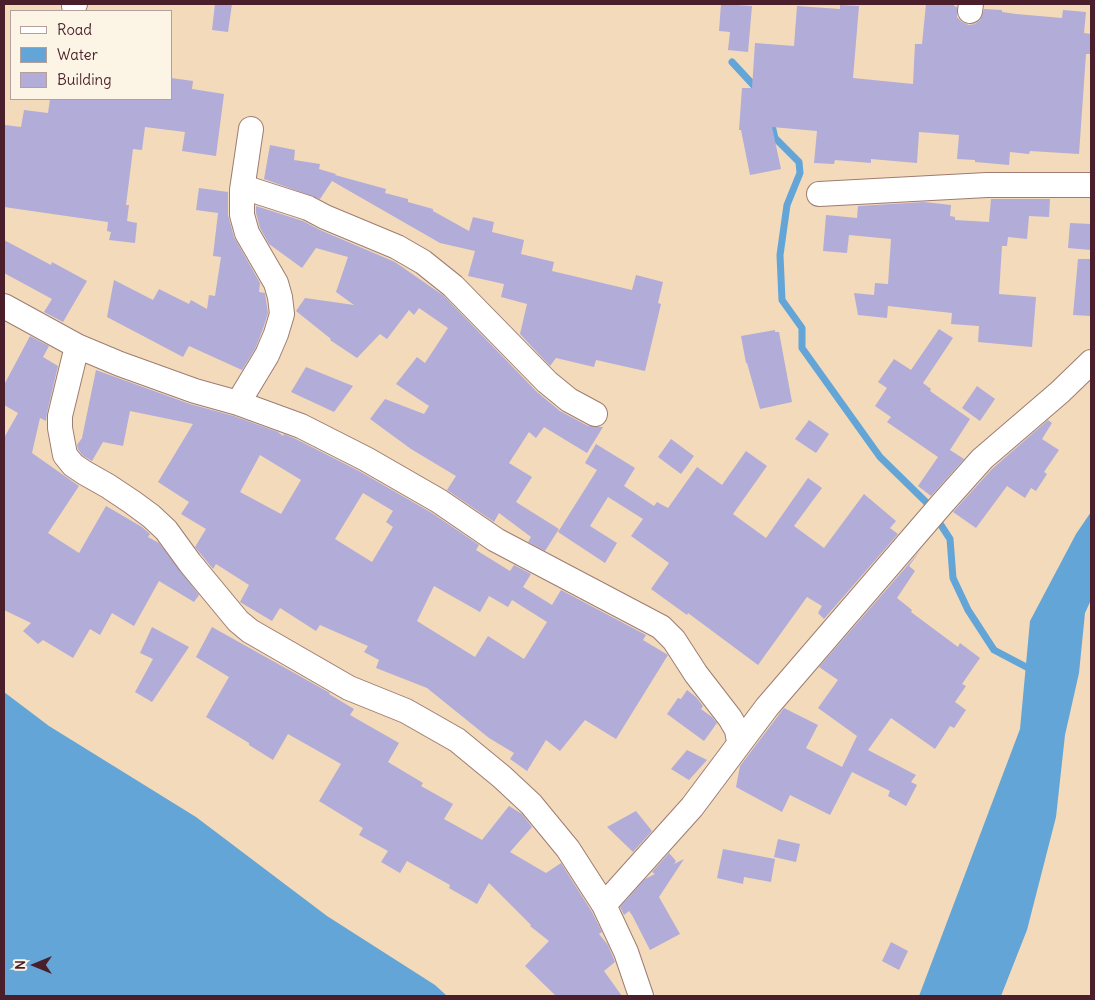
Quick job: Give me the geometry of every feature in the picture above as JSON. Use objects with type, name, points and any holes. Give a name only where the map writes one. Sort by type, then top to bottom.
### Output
[{"type":"street","points":[[238,403],[267,355],[282,314],[276,283],[247,233],[242,215],[243,186],[250,128]]},
{"type":"street","points":[[819,194],[987,185],[1091,185]]},
{"type":"street","points":[[243,186],[308,208],[324,217],[397,247],[423,262],[453,286],[547,382],[569,400],[595,414]]},
{"type":"street","points":[[4,306],[78,346],[195,391],[238,403],[301,426],[349,450],[438,501],[496,540],[661,627],[674,640],[696,674],[730,718],[737,730],[739,742]]},
{"type":"street","points":[[78,346],[60,416],[60,428],[65,455],[73,465],[132,502],[166,530],[190,563],[238,621],[250,631],[349,688],[406,711],[423,720],[457,740],[502,776],[531,804],[568,849],[604,905],[626,952],[641,996]]},
{"type":"street","points":[[604,905],[692,807],[767,707],[982,459],[1060,392],[1091,362]]},
{"type":"water","points":[[1091,512],[1091,600],[1085,613],[1079,673],[1065,735],[1056,817],[1027,930],[1001,996],[919,996],[1020,729],[1030,621],[1076,534]]},
{"type":"water","points":[[4,692],[49,726],[196,817],[327,916],[435,985],[447,996],[4,996]]},
{"type":"building","points":[[215,4],[232,4],[228,32],[212,30]]},
{"type":"building","points":[[721,4],[752,6],[748,52],[728,50],[730,32],[719,31]]},
{"type":"building","points":[[926,4],[954,4],[957,7],[957,17],[969,25],[975,24],[980,20],[984,9],[1062,18],[1063,10],[1086,12],[1084,33],[1091,34],[1091,54],[1086,54],[1079,154],[1030,151],[1029,154],[1010,152],[1009,165],[975,162],[975,160],[957,159],[959,135],[919,132],[917,163],[871,159],[871,163],[835,160],[834,164],[814,163],[817,131],[772,127],[781,169],[750,175],[741,130],[739,130],[742,88],[752,88],[755,43],[794,46],[797,6],[840,9],[840,5],[859,6],[853,78],[913,84],[915,44],[922,44]]},
{"type":"building","points":[[172,78],[193,81],[192,89],[224,94],[216,156],[182,151],[185,132],[145,127],[142,150],[133,149],[126,205],[129,205],[127,221],[137,223],[135,243],[109,240],[111,232],[107,231],[108,222],[4,207],[5,125],[21,127],[24,110],[48,113],[50,100],[172,100]]},
{"type":"building","points":[[270,145],[295,150],[294,160],[320,164],[319,169],[386,189],[385,193],[408,199],[408,202],[433,209],[433,211],[469,231],[473,217],[494,222],[492,232],[524,240],[521,254],[554,262],[552,271],[632,290],[636,275],[663,282],[658,303],[661,304],[645,371],[596,360],[594,367],[556,358],[550,366],[520,334],[527,304],[501,297],[504,284],[468,276],[475,251],[440,243],[332,181],[320,199],[264,179]]},
{"type":"building","points":[[199,188],[228,192],[228,215],[234,237],[260,283],[259,292],[265,293],[268,313],[255,349],[242,370],[189,346],[183,357],[107,317],[114,280],[153,300],[159,289],[189,304],[191,300],[207,309],[209,295],[215,296],[221,257],[213,256],[218,213],[196,210]]},
{"type":"building","points":[[991,199],[1050,199],[1049,217],[1029,216],[1027,239],[1008,237],[1007,246],[1002,246],[999,294],[1036,297],[1032,347],[978,342],[979,326],[951,324],[952,313],[888,306],[887,318],[858,315],[854,293],[874,295],[875,283],[888,284],[891,239],[849,235],[847,253],[823,251],[826,215],[857,218],[858,206],[924,202],[951,205],[950,216],[955,217],[955,220],[989,222]]},
{"type":"building","points":[[256,206],[303,221],[395,262],[444,296],[537,392],[560,411],[588,426],[603,427],[587,453],[544,427],[536,438],[529,432],[509,463],[532,477],[516,502],[559,529],[545,551],[528,542],[531,537],[499,513],[494,522],[447,490],[456,476],[411,449],[370,419],[385,399],[424,414],[429,406],[396,384],[417,357],[425,363],[448,328],[419,308],[414,315],[409,310],[387,339],[380,334],[357,358],[330,340],[296,311],[305,298],[354,305],[336,292],[348,257],[316,248],[302,268],[269,244],[260,228]]},
{"type":"building","points":[[1070,223],[1091,224],[1091,250],[1068,248]]},
{"type":"building","points":[[4,240],[51,265],[52,262],[87,281],[63,322],[44,312],[52,299],[4,273]]},
{"type":"building","points":[[1078,259],[1091,259],[1091,316],[1073,315]]},
{"type":"building","points":[[939,329],[953,338],[923,383],[931,389],[930,391],[970,419],[950,450],[964,459],[931,496],[918,486],[938,457],[887,422],[891,417],[875,406],[887,388],[878,382],[894,359],[911,370]]},
{"type":"building","points":[[775,330],[775,332],[779,332],[792,402],[760,409],[746,363],[741,336]]},
{"type":"building","points":[[30,336],[49,346],[43,357],[58,366],[46,421],[40,418],[32,453],[79,486],[48,533],[79,553],[106,506],[142,527],[150,534],[148,537],[159,543],[199,595],[194,602],[159,581],[134,626],[112,613],[100,635],[90,629],[73,658],[43,640],[38,644],[23,631],[31,623],[4,610],[4,438],[18,413],[4,405],[4,385]]},
{"type":"building","points":[[306,367],[353,386],[334,412],[291,392]]},
{"type":"building","points":[[96,370],[190,404],[234,416],[278,432],[283,436],[284,434],[359,471],[432,513],[479,545],[476,550],[510,571],[514,565],[531,574],[523,587],[552,605],[561,590],[646,635],[643,640],[668,655],[616,739],[585,720],[560,751],[546,740],[527,771],[510,759],[514,753],[489,738],[427,688],[376,668],[379,660],[364,652],[368,646],[320,625],[316,631],[280,608],[272,621],[240,602],[249,585],[216,564],[213,569],[195,547],[206,529],[181,514],[189,502],[158,482],[193,424],[130,411],[123,446],[103,442],[92,461],[82,455],[78,449],[77,445],[82,438]],"holes":[[[260,455],[301,480],[281,514],[240,492]],[[363,493],[393,511],[386,522],[393,527],[372,562],[335,539]],[[434,586],[480,612],[489,596],[508,607],[512,600],[547,622],[524,659],[488,636],[475,657],[417,621]]]},
{"type":"building","points":[[977,386],[995,399],[980,421],[962,408]]},
{"type":"building","points":[[809,420],[829,434],[816,453],[795,439]]},
{"type":"building","points":[[1048,420],[1052,423],[1042,439],[1059,450],[1044,472],[1047,474],[1036,491],[1031,488],[1025,498],[1007,486],[976,528],[953,512],[992,469]]},
{"type":"building","points":[[671,439],[694,456],[681,474],[658,457]]},
{"type":"building","points":[[596,444],[635,468],[624,486],[654,506],[657,502],[668,508],[697,467],[722,485],[746,451],[767,466],[733,514],[766,538],[808,478],[822,488],[794,526],[824,548],[864,494],[896,521],[890,528],[898,534],[824,619],[818,613],[822,606],[807,597],[758,665],[688,613],[687,615],[651,589],[669,563],[631,536],[643,519],[608,497],[590,526],[617,543],[605,563],[558,532],[597,470],[585,463]]},
{"type":"building","points":[[920,551],[909,566],[915,571],[897,598],[912,610],[911,612],[958,647],[960,643],[980,658],[962,684],[966,686],[955,702],[966,710],[954,728],[950,726],[935,749],[891,718],[868,750],[916,775],[911,782],[917,785],[906,806],[888,796],[890,791],[852,772],[830,815],[790,795],[782,812],[736,787],[740,766],[784,708],[818,725],[806,748],[842,767],[857,736],[818,708],[838,680],[819,667]]},
{"type":"building","points":[[152,627],[189,647],[152,702],[135,692],[153,659],[140,653]]},
{"type":"building","points":[[212,627],[330,693],[354,709],[350,715],[399,743],[388,762],[423,783],[421,786],[453,804],[444,819],[482,840],[509,806],[522,814],[532,827],[510,852],[546,873],[561,863],[592,912],[602,932],[599,934],[608,945],[615,962],[604,971],[622,996],[556,996],[525,966],[549,941],[530,926],[489,883],[477,904],[449,888],[450,885],[407,861],[400,873],[381,862],[388,851],[359,835],[363,828],[319,801],[341,764],[288,734],[273,760],[206,717],[229,677],[196,657]]},
{"type":"building","points":[[687,690],[703,706],[701,709],[717,723],[704,741],[667,714],[678,698],[681,699]]},
{"type":"building","points":[[687,750],[707,760],[689,780],[671,769]]},
{"type":"building","points":[[636,811],[652,831],[633,852],[607,827]]},
{"type":"building","points":[[778,839],[800,844],[796,862],[774,857]]},
{"type":"building","points":[[723,849],[775,859],[771,882],[744,877],[743,884],[717,878]]},
{"type":"building","points":[[669,853],[676,861],[674,864],[684,859],[659,897],[680,934],[650,950],[632,915],[629,911],[624,915],[620,907],[645,879],[655,874],[652,872]]},
{"type":"building","points":[[891,942],[908,951],[899,970],[882,961]]},
{"type":"waterway","points":[[732,62],[757,89]]},
{"type":"waterway","points":[[771,121],[775,138],[799,162],[800,173],[787,205],[780,255],[782,300],[802,328],[802,348],[880,457],[926,502],[950,539],[953,578],[968,610],[994,650],[1032,670]]}]
